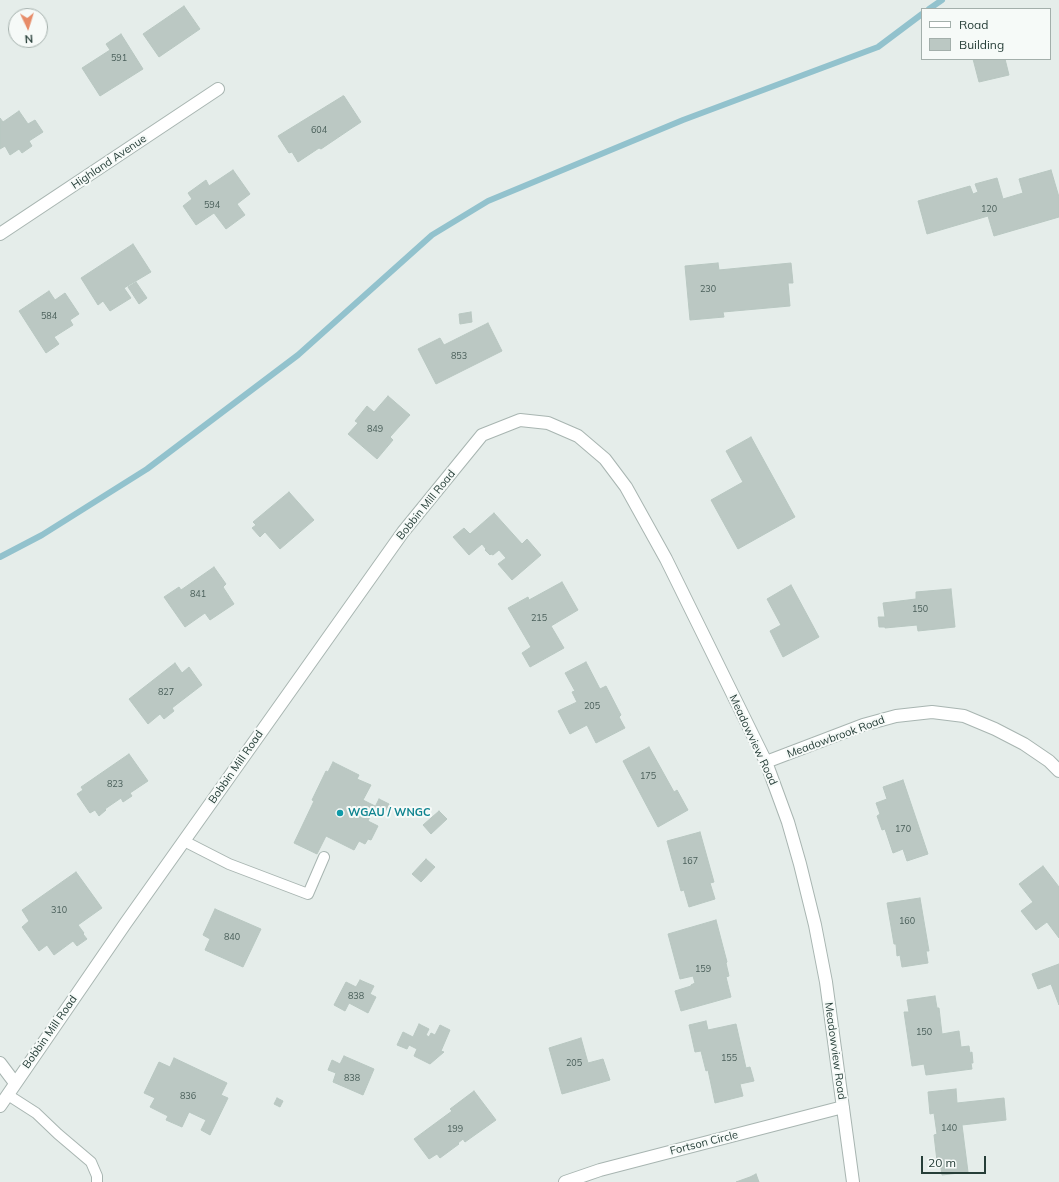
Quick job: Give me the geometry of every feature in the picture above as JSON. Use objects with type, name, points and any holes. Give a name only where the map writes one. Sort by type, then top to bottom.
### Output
[{"type":"street","name":"Highland Avenue","points":[[0,234],[218,89]]},
{"type":"street","name":"Meadowview Road","points":[[482,435],[520,420],[548,423],[578,436],[605,459],[626,487],[666,559],[766,762],[788,822],[815,925],[826,982],[853,1182]]},
{"type":"street","name":"Bobbin Mill Road","points":[[0,1106],[125,924],[403,532],[482,435]]},
{"type":"street","name":"Meadowbrook Road","points":[[766,762],[863,725],[896,716],[932,712],[964,716],[994,729],[1024,744],[1049,761],[1059,771]]},
{"type":"street","points":[[0,1063],[15,1083]]},
{"type":"street","name":"Fortson Circle","points":[[565,1182],[600,1170],[843,1107]]},
{"type":"lane","points":[[184,841],[229,864],[308,894],[324,857]]},
{"type":"lane","points":[[8,1095],[36,1114],[91,1162],[97,1176],[97,1182]]},
{"type":"building","points":[[184,6],[200,29],[159,57],[143,34]]},
{"type":"building","points":[[121,34],[143,69],[100,96],[82,68],[110,50],[106,44]]},
{"type":"building","points":[[973,60],[1005,60],[1009,75],[979,82]]},
{"type":"building","points":[[343,96],[361,122],[321,149],[319,148],[298,162],[292,152],[289,153],[278,136]]},
{"type":"building","points":[[19,111],[28,124],[35,120],[43,132],[29,141],[32,146],[22,153],[19,149],[10,155],[5,146],[0,149],[0,118],[3,122]]},
{"type":"building","points":[[233,170],[250,194],[237,204],[245,215],[226,229],[214,213],[196,225],[183,206],[192,199],[188,193],[206,180],[209,186]]},
{"type":"building","points":[[1051,170],[1059,197],[1059,217],[994,236],[988,216],[927,234],[918,201],[970,186],[973,194],[978,192],[975,184],[997,178],[1003,199],[1023,193],[1019,179]]},
{"type":"building","points":[[133,244],[151,272],[124,288],[131,298],[110,311],[103,301],[98,305],[81,278]]},
{"type":"building","points":[[718,263],[719,270],[791,263],[793,283],[788,283],[790,306],[723,312],[724,317],[690,320],[685,266]]},
{"type":"building","points":[[136,282],[147,298],[139,304],[128,287]]},
{"type":"building","points":[[49,291],[55,300],[65,293],[79,314],[70,320],[73,325],[54,337],[59,344],[46,353],[19,311]]},
{"type":"building","points":[[471,312],[472,322],[460,324],[459,314]]},
{"type":"building","points":[[488,323],[502,351],[436,384],[418,349],[440,338],[444,345]]},
{"type":"building","points":[[388,396],[410,415],[390,437],[393,440],[377,459],[348,434],[358,423],[355,421],[367,406],[374,412]]},
{"type":"building","points":[[751,437],[795,517],[738,549],[711,500],[743,482],[726,451]]},
{"type":"building","points":[[289,492],[314,520],[280,549],[265,532],[260,537],[252,528],[256,525],[253,522]]},
{"type":"building","points":[[494,513],[522,544],[527,539],[541,555],[512,580],[498,564],[506,558],[499,550],[493,555],[490,555],[482,544],[469,555],[453,537],[464,528],[470,534]]},
{"type":"building","points":[[214,567],[226,584],[223,587],[234,604],[210,620],[205,613],[185,627],[164,597],[179,587],[181,590]]},
{"type":"building","points":[[562,582],[578,610],[551,626],[564,648],[530,667],[522,653],[531,647],[508,608],[528,597],[529,600]]},
{"type":"building","points":[[791,585],[819,637],[783,657],[770,631],[781,625],[767,599]]},
{"type":"building","points":[[951,589],[955,627],[918,631],[917,625],[885,628],[879,627],[878,617],[885,617],[883,603],[916,599],[916,592]]},
{"type":"building","points":[[586,662],[600,689],[606,686],[621,715],[619,717],[625,728],[596,743],[587,725],[570,734],[558,711],[577,702],[572,692],[575,691],[565,673]]},
{"type":"building","points":[[175,663],[182,673],[189,667],[202,685],[172,708],[174,711],[164,719],[160,714],[148,724],[129,699]]},
{"type":"building","points":[[649,747],[674,792],[677,790],[688,810],[658,827],[623,761]]},
{"type":"building","points":[[129,754],[148,781],[130,793],[132,796],[123,802],[121,798],[105,809],[106,810],[99,816],[95,810],[90,813],[77,794],[83,790],[81,787]]},
{"type":"building","name":"WGAU / WNGC","points":[[333,762],[359,775],[357,779],[371,785],[363,800],[375,806],[368,821],[378,826],[371,840],[368,839],[365,844],[359,841],[354,850],[326,836],[317,854],[294,843],[314,801],[312,800],[326,771],[328,772]]},
{"type":"building","points":[[903,780],[928,854],[907,861],[903,849],[893,853],[885,829],[882,830],[877,816],[880,814],[876,803],[887,799],[883,787]]},
{"type":"building","points":[[379,799],[389,804],[383,816],[373,811]]},
{"type":"building","points":[[439,811],[447,819],[431,834],[423,825]]},
{"type":"building","points":[[700,832],[714,882],[710,883],[715,899],[689,907],[684,890],[681,891],[667,841]]},
{"type":"building","points":[[426,859],[435,867],[421,882],[412,874]]},
{"type":"building","points":[[1043,866],[1059,887],[1059,938],[1047,922],[1036,930],[1021,911],[1033,902],[1019,884]]},
{"type":"building","points":[[76,872],[102,908],[78,925],[87,939],[77,946],[73,941],[54,955],[47,945],[39,951],[22,927],[29,921],[22,910]]},
{"type":"building","points":[[920,898],[929,951],[926,951],[928,963],[902,967],[900,955],[897,956],[896,944],[894,944],[887,903]]},
{"type":"building","points":[[215,909],[261,929],[243,967],[205,950],[210,939],[203,935]]},
{"type":"building","points":[[716,920],[727,962],[729,976],[726,977],[731,997],[681,1011],[675,991],[691,986],[695,983],[693,976],[680,979],[668,934]]},
{"type":"building","points":[[1059,964],[1059,1005],[1051,984],[1038,989],[1032,974]]},
{"type":"building","points":[[360,980],[374,986],[370,994],[376,997],[368,1013],[349,1003],[345,1011],[334,1005],[346,982],[356,987]]},
{"type":"building","points":[[935,996],[937,1008],[939,1008],[942,1034],[959,1031],[961,1047],[969,1046],[970,1053],[972,1052],[972,1069],[926,1075],[924,1064],[912,1066],[904,1012],[909,1012],[907,1000]]},
{"type":"building","points":[[706,1021],[708,1030],[736,1024],[746,1068],[750,1067],[754,1081],[740,1084],[743,1096],[715,1103],[708,1070],[706,1071],[701,1051],[695,1052],[689,1025]]},
{"type":"building","points":[[419,1024],[429,1029],[426,1035],[429,1037],[431,1033],[435,1035],[440,1025],[450,1030],[441,1051],[444,1052],[430,1064],[414,1056],[417,1049],[409,1045],[407,1049],[397,1045],[403,1032],[413,1037]]},
{"type":"building","points":[[581,1038],[588,1063],[603,1059],[610,1080],[562,1094],[549,1048]]},
{"type":"building","points":[[344,1056],[374,1069],[363,1095],[333,1082],[336,1073],[328,1070],[332,1060],[340,1064]]},
{"type":"building","points":[[174,1058],[227,1083],[221,1095],[228,1098],[210,1135],[201,1130],[206,1120],[189,1112],[182,1127],[166,1120],[168,1116],[150,1107],[155,1098],[144,1093],[159,1062],[170,1067]]},
{"type":"building","points":[[956,1089],[957,1103],[1004,1098],[1006,1120],[962,1125],[968,1172],[942,1175],[940,1162],[937,1162],[934,1135],[937,1134],[934,1113],[930,1114],[928,1092]]},
{"type":"building","points":[[474,1091],[496,1120],[465,1142],[463,1139],[458,1143],[459,1144],[440,1158],[437,1154],[429,1159],[414,1139],[452,1111],[450,1109]]},
{"type":"building","points":[[277,1098],[283,1101],[280,1107],[274,1104]]},
{"type":"building","points":[[756,1174],[759,1182],[736,1182],[750,1177]]},
{"type":"waterway","points":[[930,8],[942,0]]},
{"type":"waterway","points":[[0,557],[42,535],[147,469],[298,355],[432,235],[488,201],[683,120],[878,47],[921,15]]},
{"type":"place","name":"WGAU / WNGC","points":[[340,813]]}]
